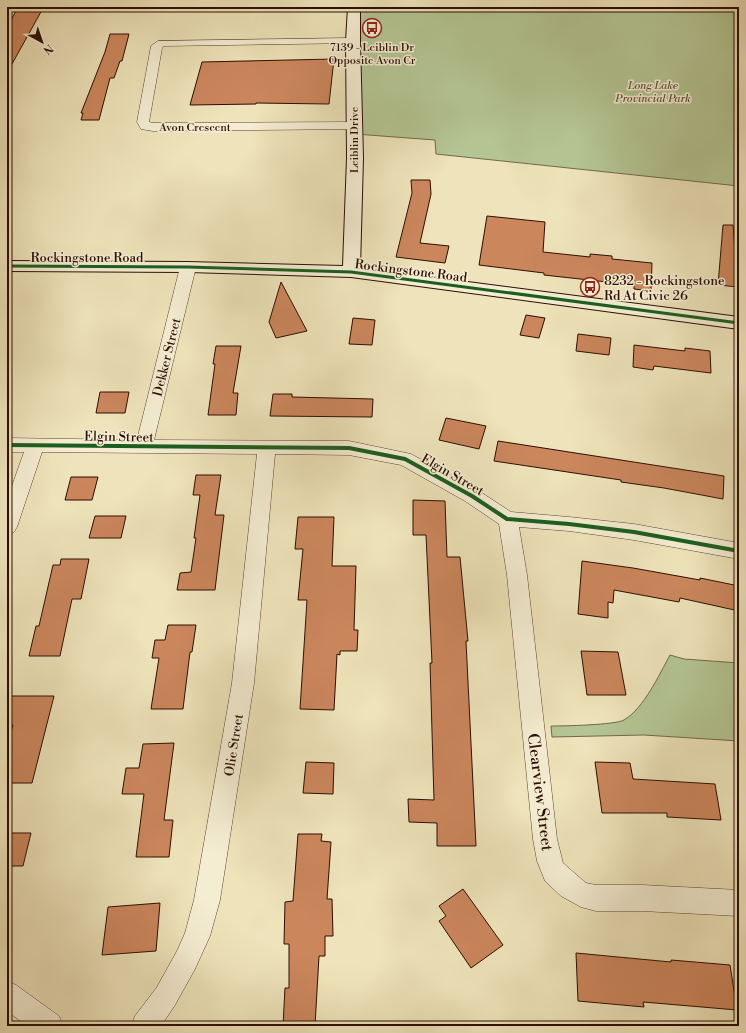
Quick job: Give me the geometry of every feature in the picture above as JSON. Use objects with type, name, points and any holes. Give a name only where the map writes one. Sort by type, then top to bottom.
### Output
[{"type":"street","name":"Leiblin Drive","points":[[351,272],[355,126],[353,42],[354,7]]},
{"type":"street","name":"Avon Crescent","points":[[353,42],[162,43],[158,46],[143,122],[146,126],[153,127],[355,126]]},
{"type":"street","name":"Rockingstone Road","points":[[7,266],[188,267],[351,272],[739,323]]},
{"type":"street","name":"Dekker Street","points":[[144,446],[188,267]]},
{"type":"street","name":"Elgin Street","points":[[7,445],[349,448],[405,459],[472,496],[506,519],[569,524],[739,551]]},
{"type":"street","points":[[7,527],[36,445]]},
{"type":"street","name":"Olie Street","points":[[145,1026],[166,996],[186,960],[196,936],[207,900],[243,683],[267,448]]},
{"type":"street","name":"Clearview Street","points":[[506,519],[509,524],[516,575],[546,839],[549,861],[554,872],[570,887],[582,894],[596,898],[642,898],[739,903]]},
{"type":"street","points":[[7,994],[49,1026]]},
{"type":"green space","name":"Long Lake Provincial Park","points":[[352,7],[739,7],[739,186],[436,154],[435,140],[355,134]]},
{"type":"green space","points":[[670,655],[684,659],[739,663],[739,741],[644,735],[552,737],[551,726],[600,724],[624,720],[638,708],[656,681]]},
{"type":"building","points":[[18,7],[38,7],[37,10],[42,10],[7,73],[7,28]]},
{"type":"building","points":[[110,34],[129,34],[122,61],[120,61],[114,78],[110,78],[99,120],[81,120],[83,113],[81,113],[105,52]]},
{"type":"building","points":[[334,59],[329,104],[256,103],[190,105],[202,62]]},
{"type":"building","points":[[411,180],[430,180],[431,194],[420,243],[449,246],[445,263],[396,257],[412,193]]},
{"type":"building","points":[[487,216],[545,222],[543,252],[590,257],[590,254],[612,256],[612,259],[652,263],[651,291],[634,289],[634,285],[544,275],[544,273],[479,265]]},
{"type":"building","points":[[723,225],[733,225],[738,287],[718,285]]},
{"type":"building","points":[[281,282],[307,331],[276,338],[269,322]]},
{"type":"building","points":[[526,315],[545,318],[539,338],[520,335]]},
{"type":"building","points":[[353,318],[375,320],[372,345],[349,344]]},
{"type":"building","points":[[578,334],[611,338],[609,355],[576,351]]},
{"type":"building","points":[[634,345],[685,351],[685,348],[710,351],[711,373],[654,366],[653,370],[633,367]]},
{"type":"building","points":[[216,346],[241,346],[233,393],[238,393],[236,415],[208,415]]},
{"type":"building","points":[[100,392],[129,392],[125,413],[96,413]]},
{"type":"building","points":[[273,394],[292,394],[292,397],[373,399],[372,417],[270,416]]},
{"type":"building","points":[[446,418],[486,426],[479,449],[439,440]]},
{"type":"building","points":[[498,441],[724,476],[723,499],[621,482],[621,480],[494,461]]},
{"type":"building","points":[[196,475],[221,475],[215,515],[224,515],[215,590],[177,590],[180,573],[191,572],[200,495],[193,495]]},
{"type":"building","points":[[71,477],[98,477],[92,500],[65,500]]},
{"type":"building","points":[[413,500],[445,501],[447,557],[460,557],[468,641],[466,641],[476,846],[437,846],[437,823],[409,822],[408,799],[434,800],[430,663],[432,663],[426,535],[413,535]]},
{"type":"building","points":[[95,516],[126,516],[121,538],[89,538]]},
{"type":"building","points":[[298,517],[334,517],[332,566],[356,566],[354,630],[358,630],[357,651],[340,651],[340,655],[337,654],[334,710],[300,709],[307,600],[298,600],[303,549],[295,549]]},
{"type":"building","points":[[61,559],[89,559],[81,599],[72,599],[60,656],[29,656],[36,626],[39,626],[53,565],[60,565]]},
{"type":"building","points":[[582,561],[700,580],[700,578],[739,586],[739,611],[680,598],[679,602],[614,590],[613,603],[608,602],[608,618],[578,614]]},
{"type":"building","points":[[168,625],[196,625],[192,652],[190,652],[183,709],[151,709],[159,658],[152,658],[155,640],[165,640]]},
{"type":"building","points":[[581,651],[618,652],[626,695],[587,695]]},
{"type":"building","points":[[7,696],[54,696],[32,783],[7,783],[7,746],[13,725],[7,725]]},
{"type":"building","points":[[174,743],[164,820],[173,820],[169,857],[136,857],[144,794],[122,794],[126,768],[139,768],[143,744]]},
{"type":"building","points":[[306,762],[334,763],[333,794],[303,793]]},
{"type":"building","points":[[595,762],[630,763],[633,779],[715,784],[721,820],[667,817],[667,813],[602,813]]},
{"type":"building","points":[[7,833],[31,833],[23,866],[7,866]]},
{"type":"building","points":[[298,834],[322,834],[321,841],[331,842],[327,899],[332,899],[333,936],[325,936],[325,956],[319,956],[315,1026],[283,1026],[285,988],[289,988],[289,944],[284,944],[285,902],[293,901]]},
{"type":"building","points":[[463,889],[503,945],[471,968],[439,921],[446,916],[439,906]]},
{"type":"building","points":[[160,903],[156,951],[102,955],[108,907]]},
{"type":"building","points":[[576,953],[671,962],[671,960],[730,965],[737,1010],[643,1002],[644,1007],[578,1001]]},
{"type":"cycle path","points":[[7,266],[188,267],[351,272],[739,323]]},
{"type":"cycle path","points":[[7,445],[349,448],[405,459],[472,496],[507,519],[569,524],[634,532],[739,551]]},
{"type":"place","name":"7139 - Leiblin Dr Opposite Avon Cr","points":[[372,28]]},
{"type":"place","name":"8232 - Rockingstone Rd At Civic 26","points":[[590,287]]}]
